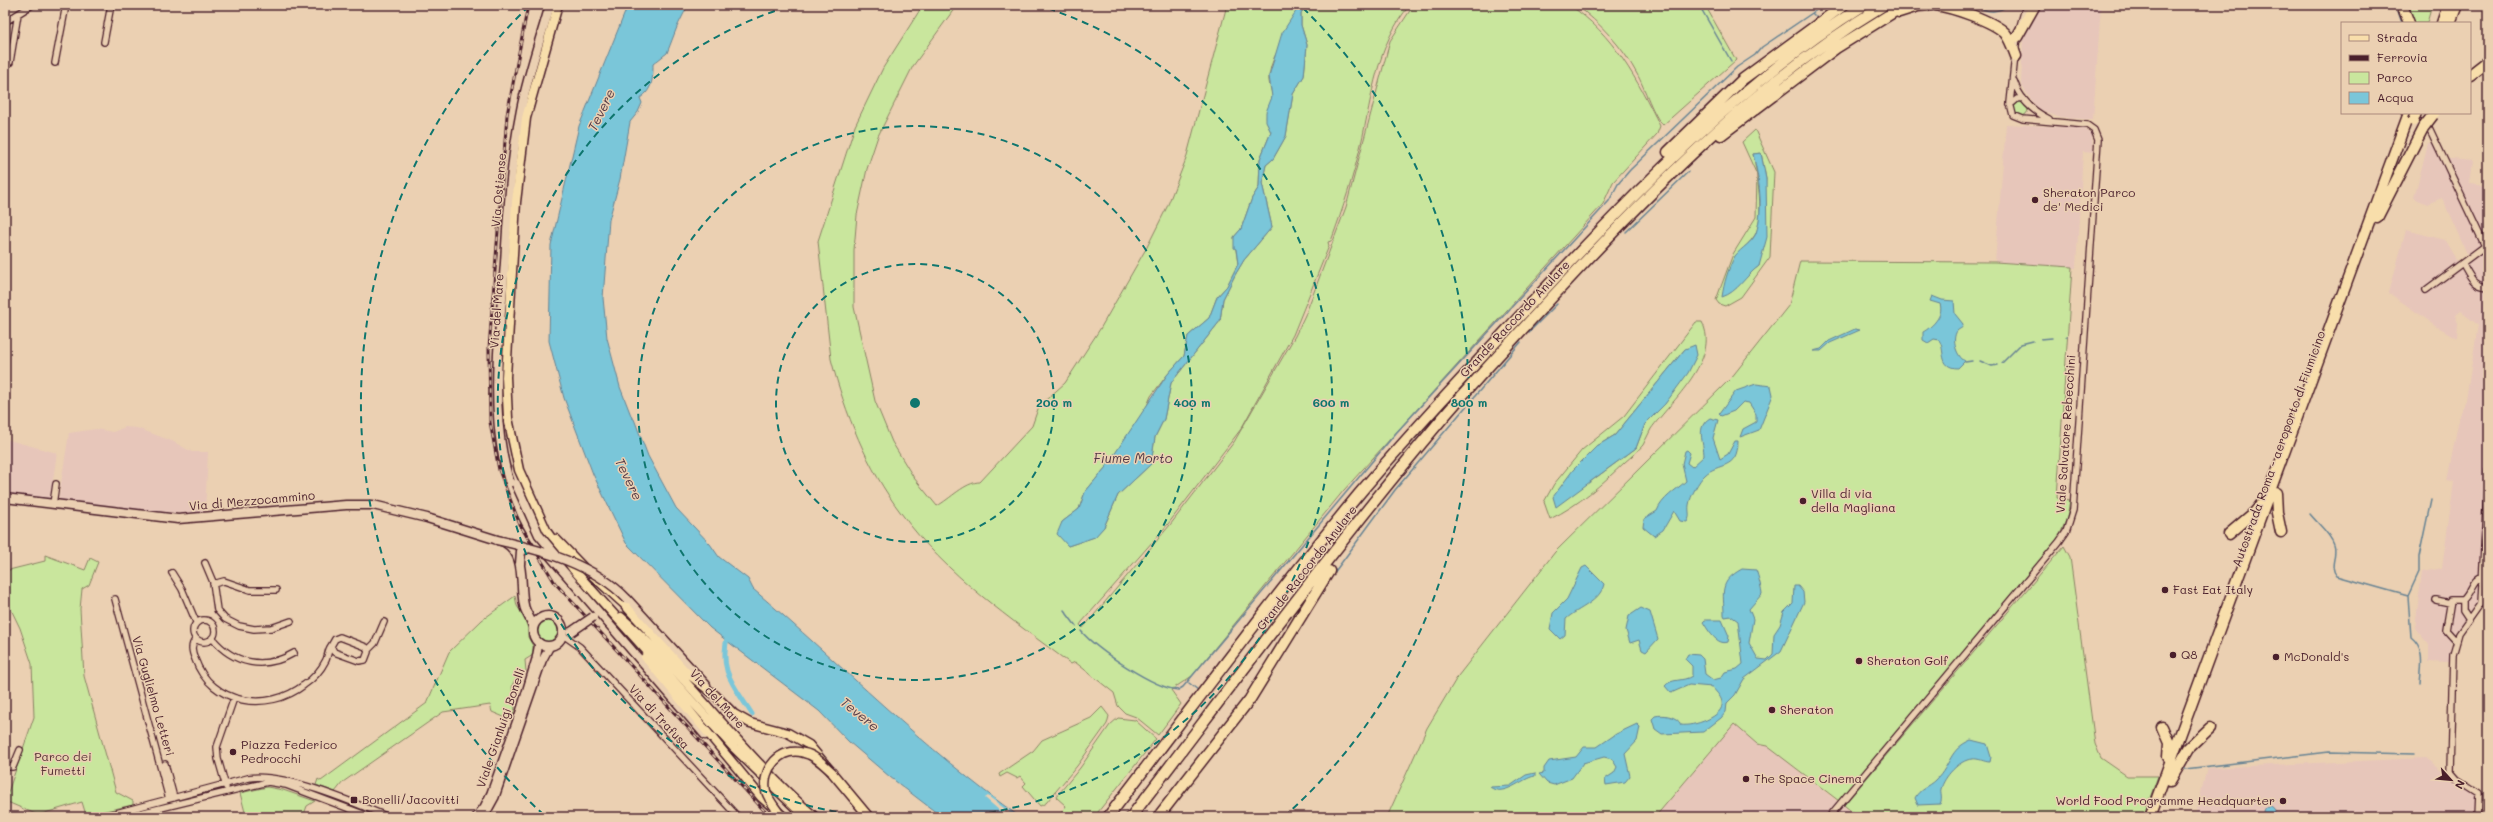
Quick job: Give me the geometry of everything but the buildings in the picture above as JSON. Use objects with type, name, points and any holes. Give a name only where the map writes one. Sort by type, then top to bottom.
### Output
[{"type":"highway","name":"Grande Raccordo Anulare","points":[[1615,215],[1666,155],[1737,84],[1782,48],[1844,5]]},
{"type":"highway","name":"Grande Raccordo Anulare","points":[[1108,817],[1370,482],[1447,395],[1615,215],[1687,144],[1744,93],[1803,46],[1864,5]]},
{"type":"highway","name":"Grande Raccordo Anulare","points":[[1131,817],[1354,529],[1473,384],[1605,240],[1675,170],[1772,83],[1830,40],[1884,5]]},
{"type":"highway","points":[[1675,170],[1799,75],[1864,30],[1905,5]]},
{"type":"highway","points":[[1864,30],[1909,9],[1932,5]]},
{"type":"highway","points":[[1936,5],[1953,9],[2000,30],[2007,36],[2016,56]]},
{"type":"highway","points":[[2017,37],[2035,5]]},
{"type":"highway","points":[[2402,5],[2408,22]]},
{"type":"highway","points":[[2442,22],[2448,5]]},
{"type":"highway","points":[[2450,22],[2457,5]]},
{"type":"highway","points":[[2479,67],[2488,56]]},
{"type":"highway","points":[[2471,74],[2488,61]]},
{"type":"highway","points":[[2377,218],[2423,128],[2433,114]]},
{"type":"highway","name":"Autostrada Roma - aeroporto di Fiumicino","points":[[2274,490],[2377,218],[2411,115]]},
{"type":"highway","name":"Autostrada Roma - aeroporto di Fiumicino","points":[[2150,817],[2166,782],[2411,115]]},
{"type":"highway","points":[[2274,490],[2276,514],[2281,532]]},
{"type":"highway","points":[[2230,534],[2258,510],[2274,490]]},
{"type":"highway","points":[[1158,817],[1262,681],[1354,529]]},
{"type":"highway","points":[[2162,727],[2168,738],[2170,747],[2166,782]]},
{"type":"highway","points":[[2166,782],[2189,748],[2210,728]]},
{"type":"highway","name":"Autostrada Roma - aeroporto di Fiumicino","points":[[2157,817],[2166,782]]},
{"type":"main road","name":"Via Ostiense","points":[[497,381],[515,146],[524,98],[550,5]]},
{"type":"main road","name":"Via del Mare","points":[[558,5],[530,102],[524,134],[516,202],[506,357],[506,404],[510,433],[521,474],[537,512],[563,556],[614,617],[754,769],[804,817]]},
{"type":"main road","points":[[497,381],[503,430],[516,484],[542,541],[552,552],[569,563]]},
{"type":"main road","points":[[497,381],[498,419],[504,461],[516,499],[530,530],[552,560],[636,653],[661,685]]},
{"type":"main road","name":"Via di Mezzocammino","points":[[5,498],[178,519],[362,504],[385,507],[497,540],[530,548]]},
{"type":"main road","points":[[537,512],[562,546],[618,598],[690,677],[715,695]]},
{"type":"main road","name":"Via di Mezzocammino","points":[[497,540],[514,548],[520,564]]},
{"type":"main road","name":"Via di Mezzocammino","points":[[530,548],[525,548],[521,551],[520,564],[525,609],[534,628]]},
{"type":"main road","points":[[530,548],[597,574],[614,585],[731,712],[744,720],[785,731],[800,739],[817,753],[869,817]]},
{"type":"main road","name":"Via del Mare","points":[[599,598],[667,661],[776,782],[815,817]]},
{"type":"main road","points":[[563,635],[560,622],[551,616],[539,619],[534,628],[534,636],[539,643],[550,646],[557,644],[563,635],[572,632],[593,617],[600,620],[739,770]]},
{"type":"main road","points":[[614,617],[658,673],[762,798],[781,815]]},
{"type":"main road","points":[[781,815],[767,795],[765,783],[767,773],[777,758],[788,753],[804,752],[816,758],[832,772]]},
{"type":"street","points":[[5,22],[32,5]]},
{"type":"street","points":[[55,63],[66,5]]},
{"type":"street","points":[[104,42],[111,5]]},
{"type":"street","name":"Viale Salvatore Rebecchini","points":[[2010,105],[2014,78],[2017,37],[2026,5]]},
{"type":"street","points":[[10,62],[18,14]]},
{"type":"street","name":"Viale Salvatore Rebecchini","points":[[2014,78],[2023,98],[2032,107],[2053,121]]},
{"type":"street","points":[[2023,98],[2017,99],[2010,105],[2013,115],[2023,119],[2029,116],[2032,107]]},
{"type":"street","points":[[2411,115],[2424,117],[2486,246],[2426,290]]},
{"type":"street","name":"Viale Salvatore Rebecchini","points":[[1829,817],[2059,542],[2070,521],[2073,510],[2098,142],[2097,134],[2090,126],[2023,119]]},
{"type":"street","points":[[2463,264],[2477,286],[2488,287]]},
{"type":"street","points":[[2478,817],[2479,793],[2457,779],[2450,771],[2453,655],[2456,641],[2481,603],[2488,471]]},
{"type":"street","points":[[53,504],[56,484]]},
{"type":"street","points":[[205,563],[213,584],[218,612],[233,623],[251,629],[268,628],[291,621]]},
{"type":"street","points":[[172,573],[182,589],[196,622],[192,631],[196,639],[203,642],[212,638],[215,629],[211,622],[205,620],[196,622]]},
{"type":"street","points":[[2469,620],[2463,611],[2463,600],[2469,594],[2477,578],[2483,576]]},
{"type":"street","points":[[213,584],[224,581],[250,590],[276,590]]},
{"type":"street","points":[[2456,641],[2446,630],[2450,603],[2453,598],[2463,600]]},
{"type":"street","name":"Via Guglielmo Letteri","points":[[115,599],[171,798]]},
{"type":"street","points":[[2436,600],[2450,603]]},
{"type":"street","points":[[211,622],[218,612]]},
{"type":"street","points":[[333,649],[362,662],[366,658],[368,650],[376,641],[384,622]]},
{"type":"street","name":"Via di Trafusa","points":[[563,635],[580,647],[738,817]]},
{"type":"street","points":[[196,639],[192,644],[192,651],[203,675],[215,688],[234,698],[261,702],[288,695],[310,680],[333,649],[335,639],[340,637],[368,650]]},
{"type":"street","points":[[212,638],[231,656],[250,663],[271,663],[294,653]]},
{"type":"street","name":"Viale Gianluigi Bonelli","points":[[476,817],[484,807],[491,793],[521,709],[538,655],[539,643]]},
{"type":"street","name":"Viale Gianluigi Bonelli","points":[[484,817],[495,797],[542,661],[550,646]]},
{"type":"street","points":[[227,791],[217,752],[222,732],[234,698]]},
{"type":"street","points":[[5,767],[13,767],[20,750]]},
{"type":"street","points":[[165,764],[171,798]]},
{"type":"street","points":[[101,817],[254,777],[278,777],[385,817]]},
{"type":"street","points":[[124,817],[257,783],[276,783],[371,817]]},
{"type":"shaded area","points":[[2039,5],[2101,5],[2093,120],[2058,117],[2037,108],[2021,85],[2023,38]]},
{"type":"shaded area","points":[[2006,124],[2083,128],[2092,134],[2093,153],[2083,152],[2076,268],[1995,262]]},
{"type":"shaded area","points":[[2428,143],[2433,143],[2440,158],[2473,161],[2470,183],[2479,184],[2488,190],[2488,227],[2484,229],[2488,241],[2488,438],[2480,600],[2476,609],[2454,633],[2451,641],[2449,663],[2429,662],[2429,645],[2415,628],[2422,572],[2442,568],[2454,482],[2447,481],[2460,413],[2466,399],[2478,325],[2460,311],[2455,315],[2458,323],[2457,338],[2436,326],[2389,293],[2406,230],[2445,240],[2458,262],[2468,256],[2442,198],[2427,204],[2414,198]]},
{"type":"shaded area","points":[[125,427],[137,428],[172,441],[192,452],[208,452],[205,514],[182,514],[58,502],[69,433],[96,429],[113,432]]},
{"type":"shaded area","points":[[5,439],[57,453],[50,500],[5,494]]},
{"type":"shaded area","points":[[1734,724],[1757,744],[1767,746],[1857,817],[1655,817]]},
{"type":"shaded area","points":[[2425,758],[2476,794],[2475,817],[2195,817],[2207,768]]},
{"type":"green space","points":[[923,5],[957,5],[913,66],[878,136],[867,169],[857,215],[854,250],[854,307],[875,401],[892,442],[914,478],[937,506],[963,488],[980,482],[1032,426],[1039,406],[1065,383],[1100,329],[1147,247],[1167,207],[1186,159],[1227,5],[1300,5],[1293,23],[1274,57],[1271,66],[1269,79],[1272,97],[1266,117],[1271,132],[1260,159],[1259,187],[1252,198],[1241,229],[1234,237],[1238,264],[1227,286],[1217,297],[1209,318],[1188,336],[1184,356],[1151,396],[1146,408],[1106,467],[1085,492],[1079,509],[1062,522],[1068,546],[1094,537],[1104,527],[1118,495],[1151,464],[1155,437],[1164,419],[1171,383],[1220,321],[1223,299],[1235,275],[1244,260],[1272,227],[1262,183],[1266,165],[1273,159],[1286,136],[1293,94],[1304,76],[1307,45],[1301,25],[1301,13],[1306,5],[1410,5],[1390,36],[1383,53],[1377,71],[1358,156],[1344,205],[1331,241],[1328,242],[1329,246],[1293,335],[1241,429],[1168,524],[1082,622],[1080,625],[1083,628],[1170,525],[1234,442],[1295,336],[1306,313],[1346,207],[1390,41],[1413,6],[1569,5],[1585,16],[1599,29],[1623,59],[1643,92],[1660,126],[1657,134],[1613,182],[1603,204],[1344,490],[1192,676],[1171,690],[1181,704],[1158,735],[1136,717],[1125,713],[1118,706],[1114,693],[1075,662],[1071,664],[1003,613],[980,595],[938,556],[901,513],[878,478],[858,439],[843,400],[831,359],[818,241],[855,126],[883,68]]},
{"type":"green space","points":[[1576,5],[1705,5],[1736,60],[1663,125],[1656,116],[1640,79],[1625,54],[1594,20]]},
{"type":"green space","points":[[2408,5],[2432,5],[2427,22],[2413,22]]},
{"type":"green space","points":[[2018,102],[2024,102],[2028,106],[2028,112],[2024,116],[2018,116],[2014,112],[2014,106]]},
{"type":"green space","points":[[1755,130],[1774,172],[1770,257],[1741,297],[1725,306],[1719,304],[1716,300],[1733,254],[1756,217],[1757,176],[1760,207],[1758,228],[1753,238],[1736,256],[1747,274],[1759,266],[1766,179],[1761,153],[1753,154],[1757,174],[1742,142]]},
{"type":"green space","points":[[1800,261],[1995,262],[2072,267],[2057,498],[2070,500],[2067,518],[2059,537],[1839,801],[1767,746],[1757,744],[1734,724],[1655,817],[1387,817],[1427,728],[1458,676],[1555,552],[1731,378],[1789,305]]},
{"type":"green space","points":[[1696,322],[1702,322],[1706,336],[1705,350],[1699,365],[1681,393],[1651,429],[1643,445],[1590,494],[1550,519],[1544,502],[1554,484],[1582,450],[1624,416]],"holes":[[[1685,349],[1665,404],[1645,424],[1636,448],[1590,482],[1597,446],[1615,435]]]},
{"type":"green space","points":[[2064,546],[2070,557],[2095,744],[2101,758],[2127,776],[2158,776],[2143,817],[1858,817],[1844,805]]},
{"type":"green space","name":"Parco dei Fumetti","points":[[45,555],[85,570],[90,558],[98,562],[89,585],[82,589],[80,609],[84,676],[116,792],[133,801],[133,805],[86,815],[82,802],[38,815],[5,801],[34,717],[32,664],[20,628],[5,597],[5,571],[45,561]]},
{"type":"green space","points":[[515,596],[517,606],[529,624],[528,637],[533,646],[533,655],[525,660],[526,672],[519,676],[513,683],[512,687],[515,710],[511,720],[492,712],[490,705],[443,712],[343,782],[335,792],[316,785],[318,779],[321,781],[427,703],[449,652],[482,620]]},
{"type":"green space","points":[[548,620],[556,623],[559,631],[556,639],[548,642],[540,639],[537,631],[540,623]]},
{"type":"green space","points":[[1102,707],[1109,716],[1107,724],[1077,766],[1046,803],[1040,806],[1023,786],[1026,783],[1020,776],[1017,778],[1007,773],[1000,777],[999,774],[1033,751],[1042,740],[1091,718]]},
{"type":"green space","points":[[1118,718],[1135,720],[1156,739],[1094,817],[1058,817],[1066,806],[1056,797],[1080,768],[1110,725]]},
{"type":"green space","points":[[267,787],[283,790],[315,801],[307,806],[303,817],[243,817],[246,816],[240,793]]},
{"type":"water","name":"Tevere","points":[[628,5],[688,5],[677,27],[667,53],[653,64],[650,87],[648,91],[640,98],[642,103],[638,112],[630,122],[620,179],[609,220],[603,298],[607,338],[620,387],[648,456],[676,508],[710,544],[719,557],[748,579],[753,589],[917,735],[985,791],[1020,817],[942,817],[890,777],[849,742],[819,711],[710,628],[626,543],[593,474],[564,398],[549,341],[551,245],[579,126]]},
{"type":"water","name":"Fiume Morto","points":[[1300,5],[1306,5],[1301,13],[1301,25],[1307,45],[1304,76],[1293,94],[1286,136],[1273,159],[1266,165],[1262,183],[1272,227],[1244,260],[1235,275],[1223,299],[1220,321],[1171,383],[1164,419],[1155,437],[1151,464],[1118,495],[1104,527],[1095,537],[1068,546],[1057,534],[1062,522],[1079,509],[1085,492],[1106,467],[1167,375],[1184,356],[1188,336],[1209,318],[1217,297],[1227,286],[1238,264],[1236,249],[1234,248],[1234,237],[1241,229],[1252,198],[1259,187],[1260,159],[1271,132],[1266,122],[1266,112],[1272,97],[1269,76],[1282,33]]},
{"type":"water","points":[[1761,153],[1766,179],[1767,237],[1759,266],[1737,288],[1728,295],[1722,297],[1730,266],[1735,256],[1756,233],[1760,214],[1760,194],[1753,154]]},
{"type":"water","points":[[1932,296],[1942,300],[1954,301],[1955,314],[1963,324],[1962,328],[1957,331],[1955,335],[1957,352],[1965,361],[1958,368],[1952,367],[1945,362],[1939,340],[1934,339],[1928,343],[1923,340],[1923,332],[1933,324],[1939,316],[1941,308],[1940,304],[1930,301]]},
{"type":"water","points":[[1855,329],[1860,330],[1830,343],[1821,351],[1813,351],[1821,349],[1829,341]]},
{"type":"water","points":[[1695,345],[1697,355],[1688,373],[1665,404],[1645,424],[1636,448],[1556,507],[1553,497],[1573,470],[1597,446],[1615,435],[1685,349]]},
{"type":"water","points":[[1756,384],[1771,386],[1773,395],[1759,430],[1740,437],[1743,429],[1756,422],[1756,414],[1749,403],[1743,402],[1734,411],[1721,416],[1719,414],[1736,391]]},
{"type":"water","points":[[1710,418],[1718,420],[1713,438],[1720,459],[1728,454],[1735,441],[1738,441],[1735,457],[1731,462],[1710,471],[1700,481],[1690,502],[1687,522],[1680,521],[1674,511],[1663,530],[1654,536],[1643,527],[1644,519],[1657,511],[1665,498],[1686,481],[1682,464],[1685,451],[1687,450],[1690,453],[1687,463],[1692,467],[1704,456],[1701,435],[1705,422]]},
{"type":"water","points":[[1586,566],[1604,584],[1602,590],[1598,596],[1566,619],[1565,635],[1560,639],[1550,629],[1553,613],[1567,599],[1582,568]]},
{"type":"water","points":[[1742,569],[1756,570],[1762,594],[1749,609],[1753,619],[1749,643],[1758,659],[1767,660],[1773,654],[1774,634],[1780,625],[1784,612],[1793,603],[1794,586],[1798,586],[1803,592],[1804,602],[1781,651],[1744,679],[1735,695],[1727,703],[1726,712],[1721,718],[1703,732],[1662,734],[1655,729],[1652,719],[1655,716],[1670,716],[1677,720],[1681,725],[1686,725],[1700,723],[1707,720],[1722,707],[1722,702],[1718,694],[1712,687],[1689,685],[1671,693],[1665,686],[1670,682],[1692,676],[1692,666],[1685,659],[1688,654],[1699,655],[1703,659],[1705,674],[1713,680],[1721,678],[1725,672],[1737,669],[1743,664],[1738,621],[1731,616],[1725,617],[1723,594],[1729,578]]},
{"type":"water","points":[[1641,608],[1650,612],[1658,639],[1646,652],[1642,650],[1639,640],[1630,643],[1626,630],[1629,616]]},
{"type":"water","points":[[1705,620],[1722,620],[1729,636],[1728,642],[1724,643],[1717,640],[1707,629],[1703,622]]},
{"type":"water","points":[[1637,724],[1640,727],[1637,741],[1625,754],[1630,776],[1625,782],[1606,785],[1605,779],[1614,773],[1617,767],[1612,759],[1604,757],[1583,763],[1572,778],[1554,785],[1547,783],[1539,774],[1544,773],[1544,768],[1549,761],[1576,757],[1584,747],[1597,747],[1616,734]]},
{"type":"water","points":[[1971,740],[1987,744],[1991,757],[1990,762],[1975,759],[1962,762],[1945,779],[1941,789],[1940,804],[1918,805],[1915,798],[1917,795],[1936,780],[1958,748]]},
{"type":"water","points":[[1535,773],[1535,776],[1507,789],[1495,790],[1490,787],[1510,786],[1526,775]]},
{"type":"water","points":[[2267,806],[2271,806],[2275,812],[2271,818],[2267,818],[2263,814],[2263,810]]},
{"type":"pier","points":[[988,796],[1005,809],[1010,807],[1008,811],[1015,817],[1007,817],[985,798]]},
{"type":"waterway","points":[[1699,5],[1731,61]]},
{"type":"waterway","points":[[1081,631],[1100,648],[1126,667],[1155,683],[1178,690],[1183,687],[1396,433],[1609,201],[1618,184],[1630,170],[1737,67],[1755,55],[1762,47],[1824,5]]},
{"type":"waterway","points":[[1977,5],[1989,11],[2001,9],[2009,5]]},
{"type":"waterway","points":[[2396,5],[2402,22]]},
{"type":"waterway","points":[[1813,14],[1817,18]]},
{"type":"waterway","points":[[1626,232],[1688,172]]},
{"type":"waterway","points":[[1529,332],[1557,304]]},
{"type":"waterway","points":[[2041,339],[2052,338]]},
{"type":"waterway","points":[[2002,363],[2021,344],[2033,341]]},
{"type":"waterway","points":[[1328,581],[1395,490],[1521,342]]},
{"type":"waterway","points":[[1965,362],[1972,361]]},
{"type":"waterway","points":[[1980,361],[1992,366],[1997,365]]},
{"type":"waterway","points":[[2310,514],[2327,533],[2334,545],[2335,553],[2333,568],[2337,576],[2408,596],[2419,572],[2419,557],[2431,500]]},
{"type":"waterway","points":[[2408,596],[2411,637],[2419,647],[2422,658],[2420,683]]},
{"type":"waterway","points":[[1064,610],[1076,626]]},
{"type":"waterway","points":[[728,634],[725,647],[726,668],[733,685],[752,714]]},
{"type":"waterway","points":[[1189,683],[1198,690]]},
{"type":"waterway","points":[[2185,769],[2329,752],[2414,754]]},
{"type":"railway","points":[[528,5],[507,115],[489,348],[490,422],[499,470],[520,525],[555,583],[770,817]]},
{"type":"place","name":"Sheraton Parco de' Medici","points":[[2035,200]]},
{"type":"place","name":"Villa di via della Magliana","points":[[1803,501]]},
{"type":"place","name":"Fast Eat Italy","points":[[2165,590]]},
{"type":"place","name":"Q8","points":[[2173,655]]},
{"type":"place","name":"McDonald's","points":[[2276,657]]},
{"type":"place","name":"Sheraton Golf","points":[[1859,661]]},
{"type":"place","name":"Sheraton","points":[[1772,710]]},
{"type":"place","name":"Piazza Federico Pedrocchi","points":[[233,752]]},
{"type":"place","name":"The Space Cinema","points":[[1746,779]]},
{"type":"place","name":"Bonelli/Jacovitti","points":[[354,800]]},
{"type":"place","name":"World Food Programme Headquarter","points":[[2283,801]]}]
